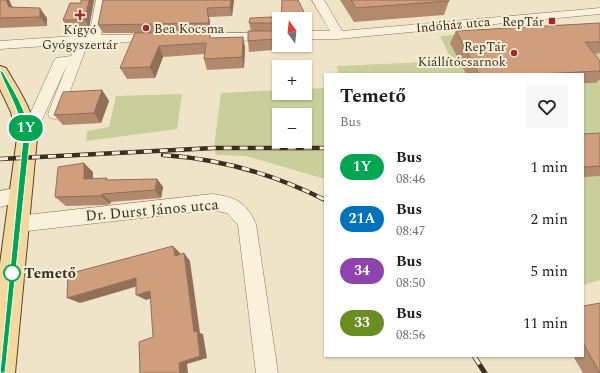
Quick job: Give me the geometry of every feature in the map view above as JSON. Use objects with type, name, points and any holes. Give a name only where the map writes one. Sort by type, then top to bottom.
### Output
[{"type":"main road","points":[[0,72],[19,106],[26,128],[27,138],[10,197],[18,224],[0,373]]},
{"type":"street","points":[[55,114],[76,60],[88,40],[102,0]]},
{"type":"street","points":[[318,0],[338,35]]},
{"type":"street","name":"Indóház utca","points":[[312,35],[338,35],[600,11]]},
{"type":"street","points":[[0,45],[88,40],[272,36]]},
{"type":"street","points":[[27,138],[61,61],[76,60]]},
{"type":"street","points":[[47,93],[63,92]]},
{"type":"street","name":"Dr. Durst János utca","points":[[18,224],[212,202],[229,204],[241,212],[248,224],[267,373]]},
{"type":"green space","points":[[554,28],[600,34],[600,280],[584,285],[584,73],[338,73],[337,66],[452,61],[440,36]]},
{"type":"green space","points":[[324,88],[324,179],[246,156],[216,155],[214,148],[221,93],[272,90],[272,100],[312,100],[312,89]]},
{"type":"green space","points":[[182,94],[177,129],[86,141],[87,131],[109,127],[116,96]]},
{"type":"building","points":[[0,0],[6,0],[9,7],[40,8],[40,17],[0,18]]},
{"type":"building","points":[[81,0],[89,0],[85,20],[63,20],[70,3],[81,3]]},
{"type":"building","points":[[103,0],[231,0],[230,7],[207,8],[209,23],[98,25]]},
{"type":"building","points":[[282,0],[298,0],[304,12],[281,12]]},
{"type":"building","points":[[351,0],[449,0],[449,1],[356,8]]},
{"type":"building","points":[[272,17],[272,23],[249,23],[250,18]]},
{"type":"building","points":[[600,23],[600,42],[585,42],[600,61],[600,71],[558,73],[478,73],[456,31]]},
{"type":"building","points":[[248,31],[272,31],[272,39],[248,41]]},
{"type":"building","points":[[209,32],[210,38],[243,37],[242,57],[204,59],[206,43],[159,46],[150,67],[120,68],[135,33]]},
{"type":"building","points":[[102,90],[94,113],[54,115],[63,92]]},
{"type":"building","points":[[600,133],[600,166],[584,167],[584,134]]},
{"type":"building","points":[[84,163],[84,179],[157,179],[155,190],[102,194],[101,196],[55,197],[58,167]]},
{"type":"building","points":[[173,246],[175,256],[184,253],[194,332],[197,331],[200,356],[179,363],[180,373],[140,373],[139,342],[153,337],[150,291],[136,295],[136,278],[67,298],[68,274]]},
{"type":"building","points":[[600,303],[600,373],[584,345],[584,306]]},
{"type":"railway","points":[[0,159],[214,148],[324,148]]},
{"type":"railway","points":[[163,155],[205,160],[246,169],[266,175],[324,200]]},
{"type":"railway","points":[[475,357],[485,373]]},
{"type":"bus line","name":"1Y","points":[[0,72],[19,106],[26,128],[27,138],[26,158],[20,195],[0,373]]},
{"type":"place","name":"Kígyó Gyógyszertár","points":[[80,15]]},
{"type":"place","name":"RepTár","points":[[552,21]]},
{"type":"place","name":"Bea Kocsma","points":[[146,28]]},
{"type":"place","name":"RepTár Kiállítócsarnok","points":[[514,53]]},
{"type":"place","name":"Temető","points":[[12,273]]}]
